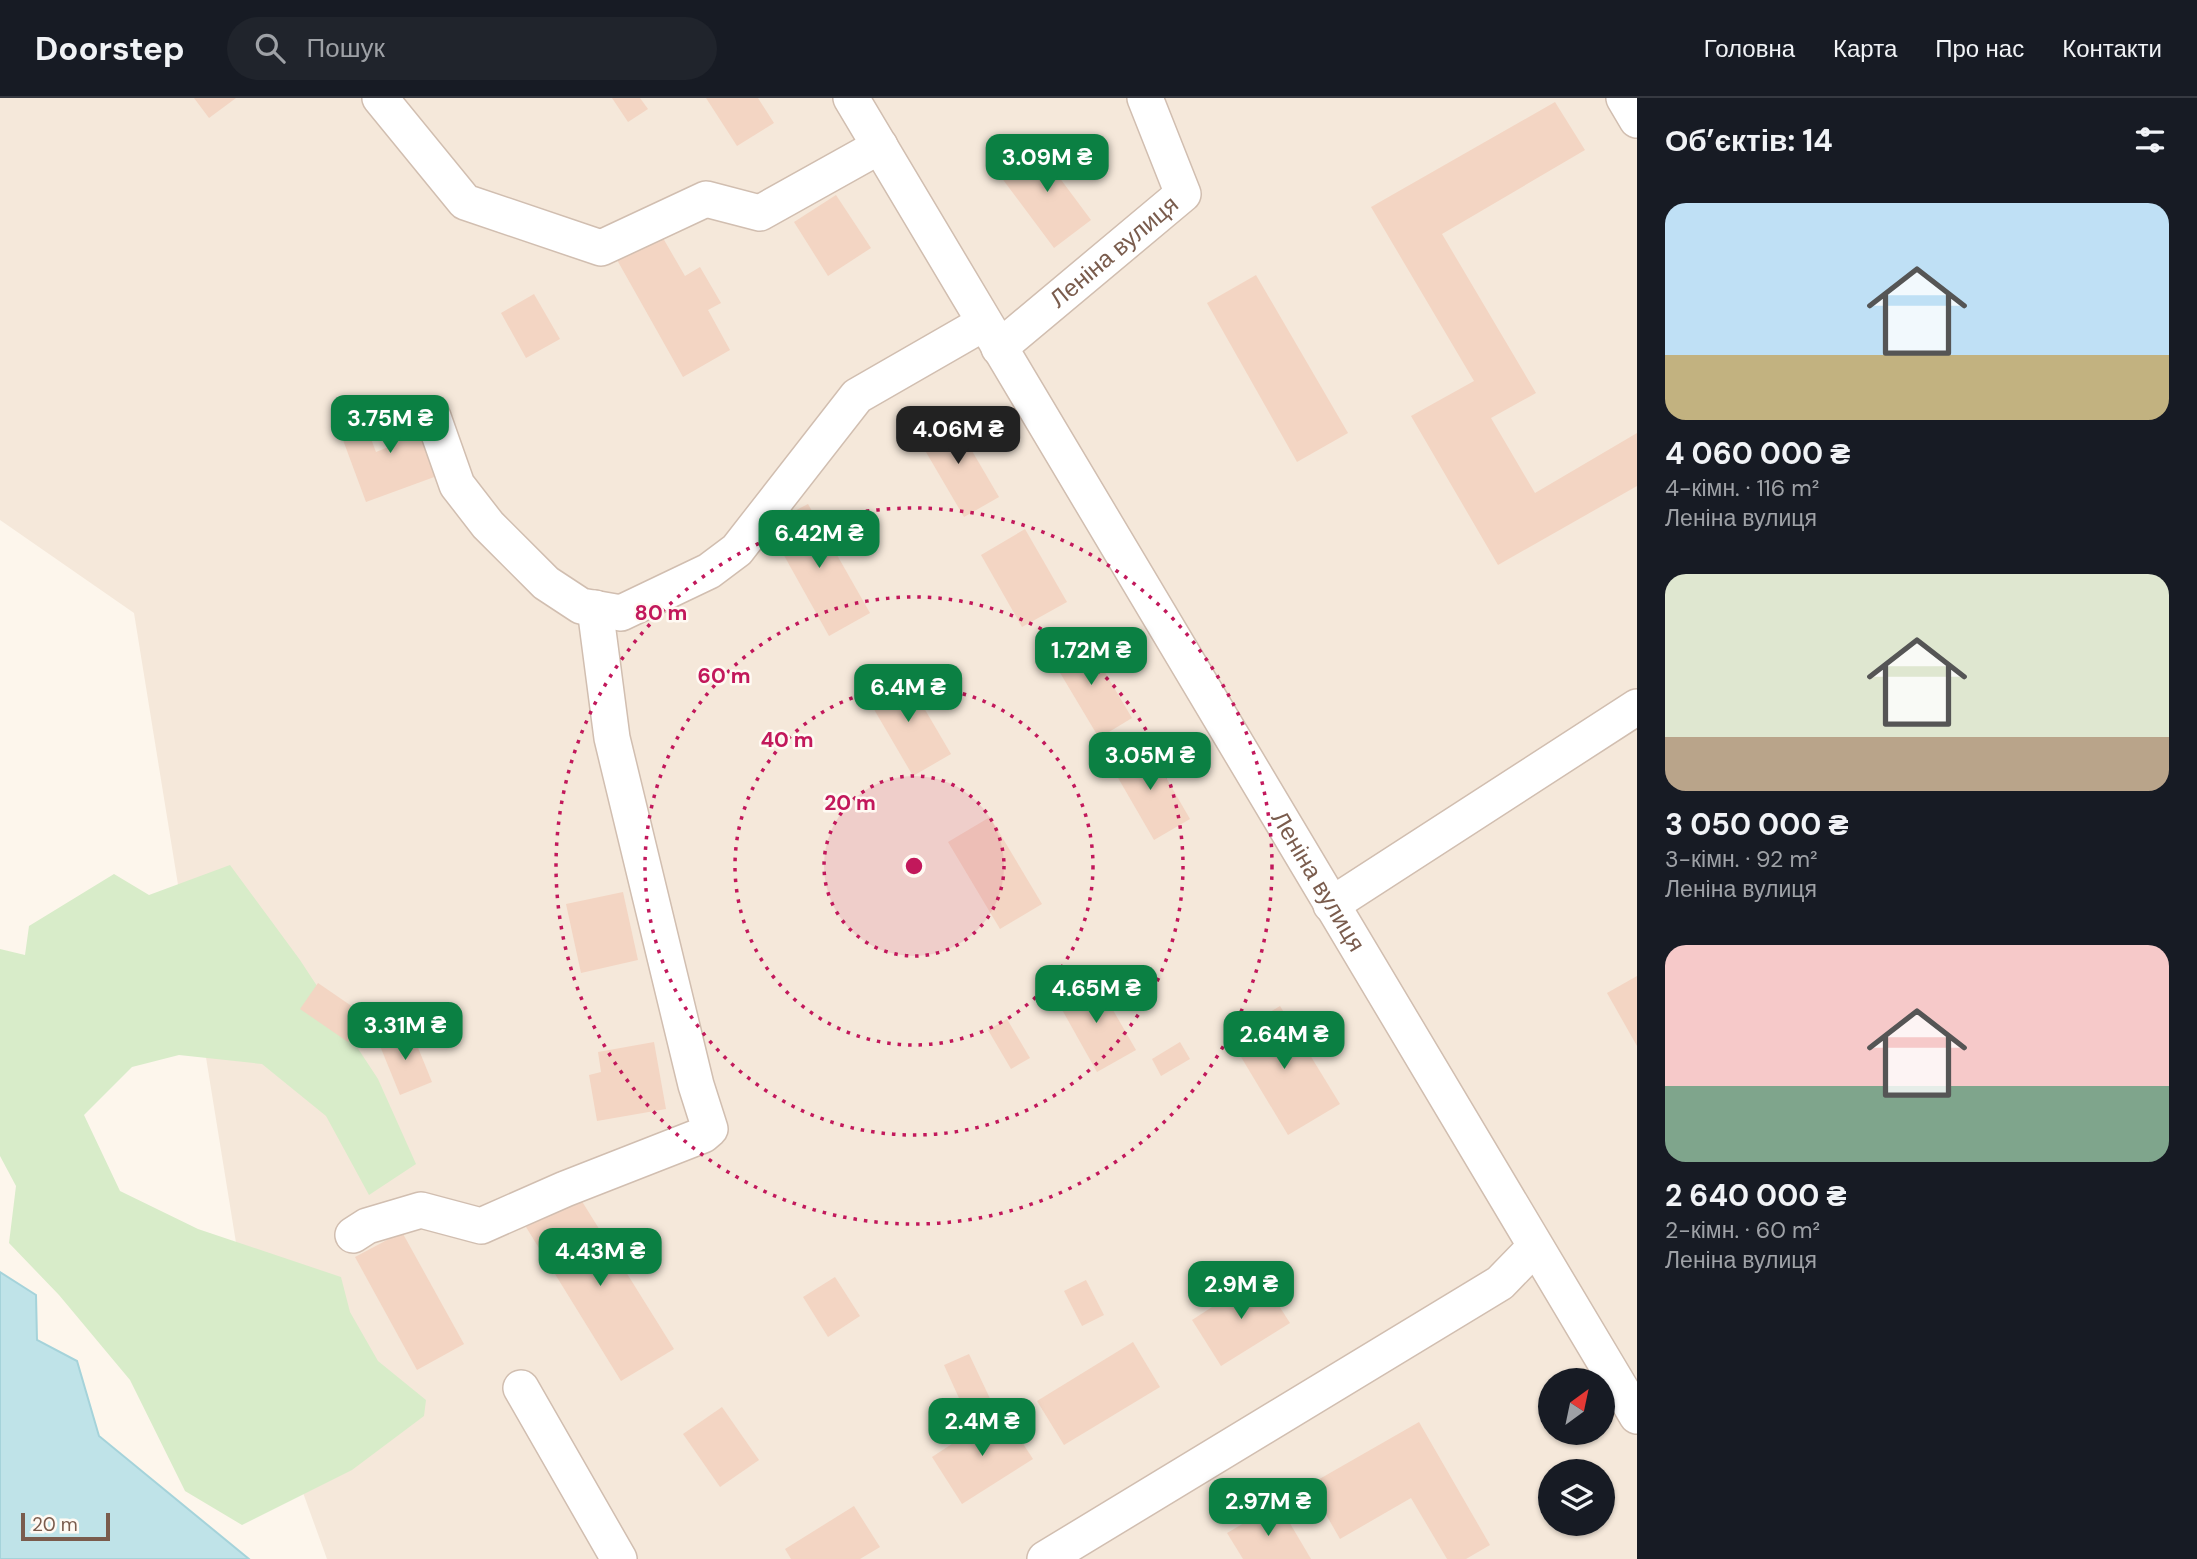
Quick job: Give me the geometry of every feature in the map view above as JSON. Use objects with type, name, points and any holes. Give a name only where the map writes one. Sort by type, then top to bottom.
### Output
[{"type":"street","points":[[380,98],[465,202],[601,248],[706,199],[761,213],[880,146]]},
{"type":"street","name":"Леніна вулиця","points":[[852,98],[1534,1248],[1637,1416]]},
{"type":"street","name":"Леніна вулиця","points":[[992,335],[1183,194],[1145,98]]},
{"type":"street","points":[[1623,98],[1637,120]]},
{"type":"street","points":[[433,417],[457,485],[488,525],[546,583],[581,606],[621,613],[709,571],[737,550],[797,469],[857,396],[992,335]]},
{"type":"street","points":[[353,1235],[367,1226],[421,1210],[481,1227],[565,1189],[703,1135],[710,1129],[696,1085],[612,738],[595,608]]},
{"type":"street","points":[[1331,905],[1637,707]]},
{"type":"street","points":[[1050,1558],[1500,1283],[1534,1248]]},
{"type":"street","points":[[521,1388],[619,1559]]},
{"type":"shaded area","points":[[0,98],[1637,98],[1637,1559],[327,1559],[255,1360],[134,613],[0,520]]},
{"type":"green space","points":[[230,865],[300,960],[378,1079],[416,1164],[369,1195],[326,1116],[262,1064],[179,1055],[132,1067],[84,1115],[120,1191],[198,1229],[341,1277],[350,1312],[378,1361],[426,1400],[424,1416],[352,1470],[242,1525],[185,1491],[130,1380],[59,1295],[9,1243],[16,1186],[0,1156],[0,949],[25,955],[29,926],[114,874],[149,895]]},
{"type":"water","points":[[0,1272],[36,1295],[37,1340],[77,1361],[99,1436],[249,1559],[0,1559]]},
{"type":"building","points":[[194,98],[236,98],[209,118]]},
{"type":"building","points":[[612,98],[640,98],[648,109],[628,122]]},
{"type":"building","points":[[706,98],[758,98],[774,123],[737,146]]},
{"type":"building","points":[[1555,102],[1585,150],[1442,234],[1536,393],[1491,418],[1535,493],[1637,433],[1637,486],[1498,565],[1411,416],[1474,381],[1371,207]]},
{"type":"building","points":[[1052,140],[1072,166],[1059,177],[1091,220],[1054,248],[1001,177]]},
{"type":"building","points":[[836,195],[871,248],[828,276],[794,222]]},
{"type":"building","points":[[656,226],[685,276],[700,267],[721,303],[708,310],[730,350],[683,377],[612,251]]},
{"type":"building","points":[[1256,275],[1348,433],[1297,462],[1207,303]]},
{"type":"building","points":[[534,294],[560,339],[526,358],[501,313]]},
{"type":"building","points":[[407,399],[437,476],[366,502],[340,432],[365,423],[376,452],[396,444],[382,409]]},
{"type":"building","points":[[951,415],[999,497],[964,517],[916,435]]},
{"type":"building","points":[[808,504],[870,613],[829,636],[767,525]]},
{"type":"building","points":[[1025,529],[1067,602],[1022,627],[981,555]]},
{"type":"building","points":[[1084,637],[1132,718],[1099,738],[1050,656]]},
{"type":"building","points":[[903,672],[951,754],[913,776],[865,694]]},
{"type":"building","points":[[1146,743],[1190,819],[1154,840],[1110,764]]},
{"type":"building","points":[[990,817],[1042,904],[1000,929],[948,842]]},
{"type":"building","points":[[623,892],[638,960],[581,973],[566,904]]},
{"type":"building","points":[[1637,976],[1637,1046],[1607,993]]},
{"type":"building","points":[[1094,977],[1136,1050],[1097,1072],[1056,999]]},
{"type":"building","points":[[318,983],[366,1016],[348,1042],[300,1009]]},
{"type":"building","points":[[1280,1006],[1340,1104],[1288,1135],[1229,1037]]},
{"type":"building","points":[[1007,1019],[1030,1058],[1011,1069],[988,1030]]},
{"type":"building","points":[[410,1028],[432,1082],[400,1095],[378,1041]]},
{"type":"building","points":[[654,1042],[666,1109],[597,1121],[589,1075],[601,1072],[598,1052]]},
{"type":"building","points":[[1180,1042],[1190,1059],[1161,1076],[1152,1059]]},
{"type":"building","points":[[578,1195],[674,1349],[621,1381],[526,1227]]},
{"type":"building","points":[[402,1232],[464,1344],[417,1370],[355,1257]]},
{"type":"building","points":[[1260,1276],[1290,1323],[1221,1366],[1192,1320]]},
{"type":"building","points":[[835,1277],[860,1316],[828,1337],[803,1297]]},
{"type":"building","points":[[1086,1280],[1104,1315],[1082,1326],[1064,1291]]},
{"type":"building","points":[[1133,1342],[1160,1387],[1064,1445],[1037,1401]]},
{"type":"building","points":[[969,1354],[994,1407],[968,1418],[944,1365]]},
{"type":"building","points":[[722,1407],[759,1460],[720,1487],[683,1434]]},
{"type":"building","points":[[1002,1411],[1033,1459],[962,1504],[932,1457]]},
{"type":"building","points":[[1419,1422],[1490,1545],[1466,1559],[1447,1559],[1411,1498],[1340,1539],[1309,1485]]},
{"type":"building","points":[[1278,1503],[1311,1559],[1243,1559],[1227,1533]]},
{"type":"building","points":[[854,1506],[880,1547],[860,1559],[791,1559],[785,1549]]}]
